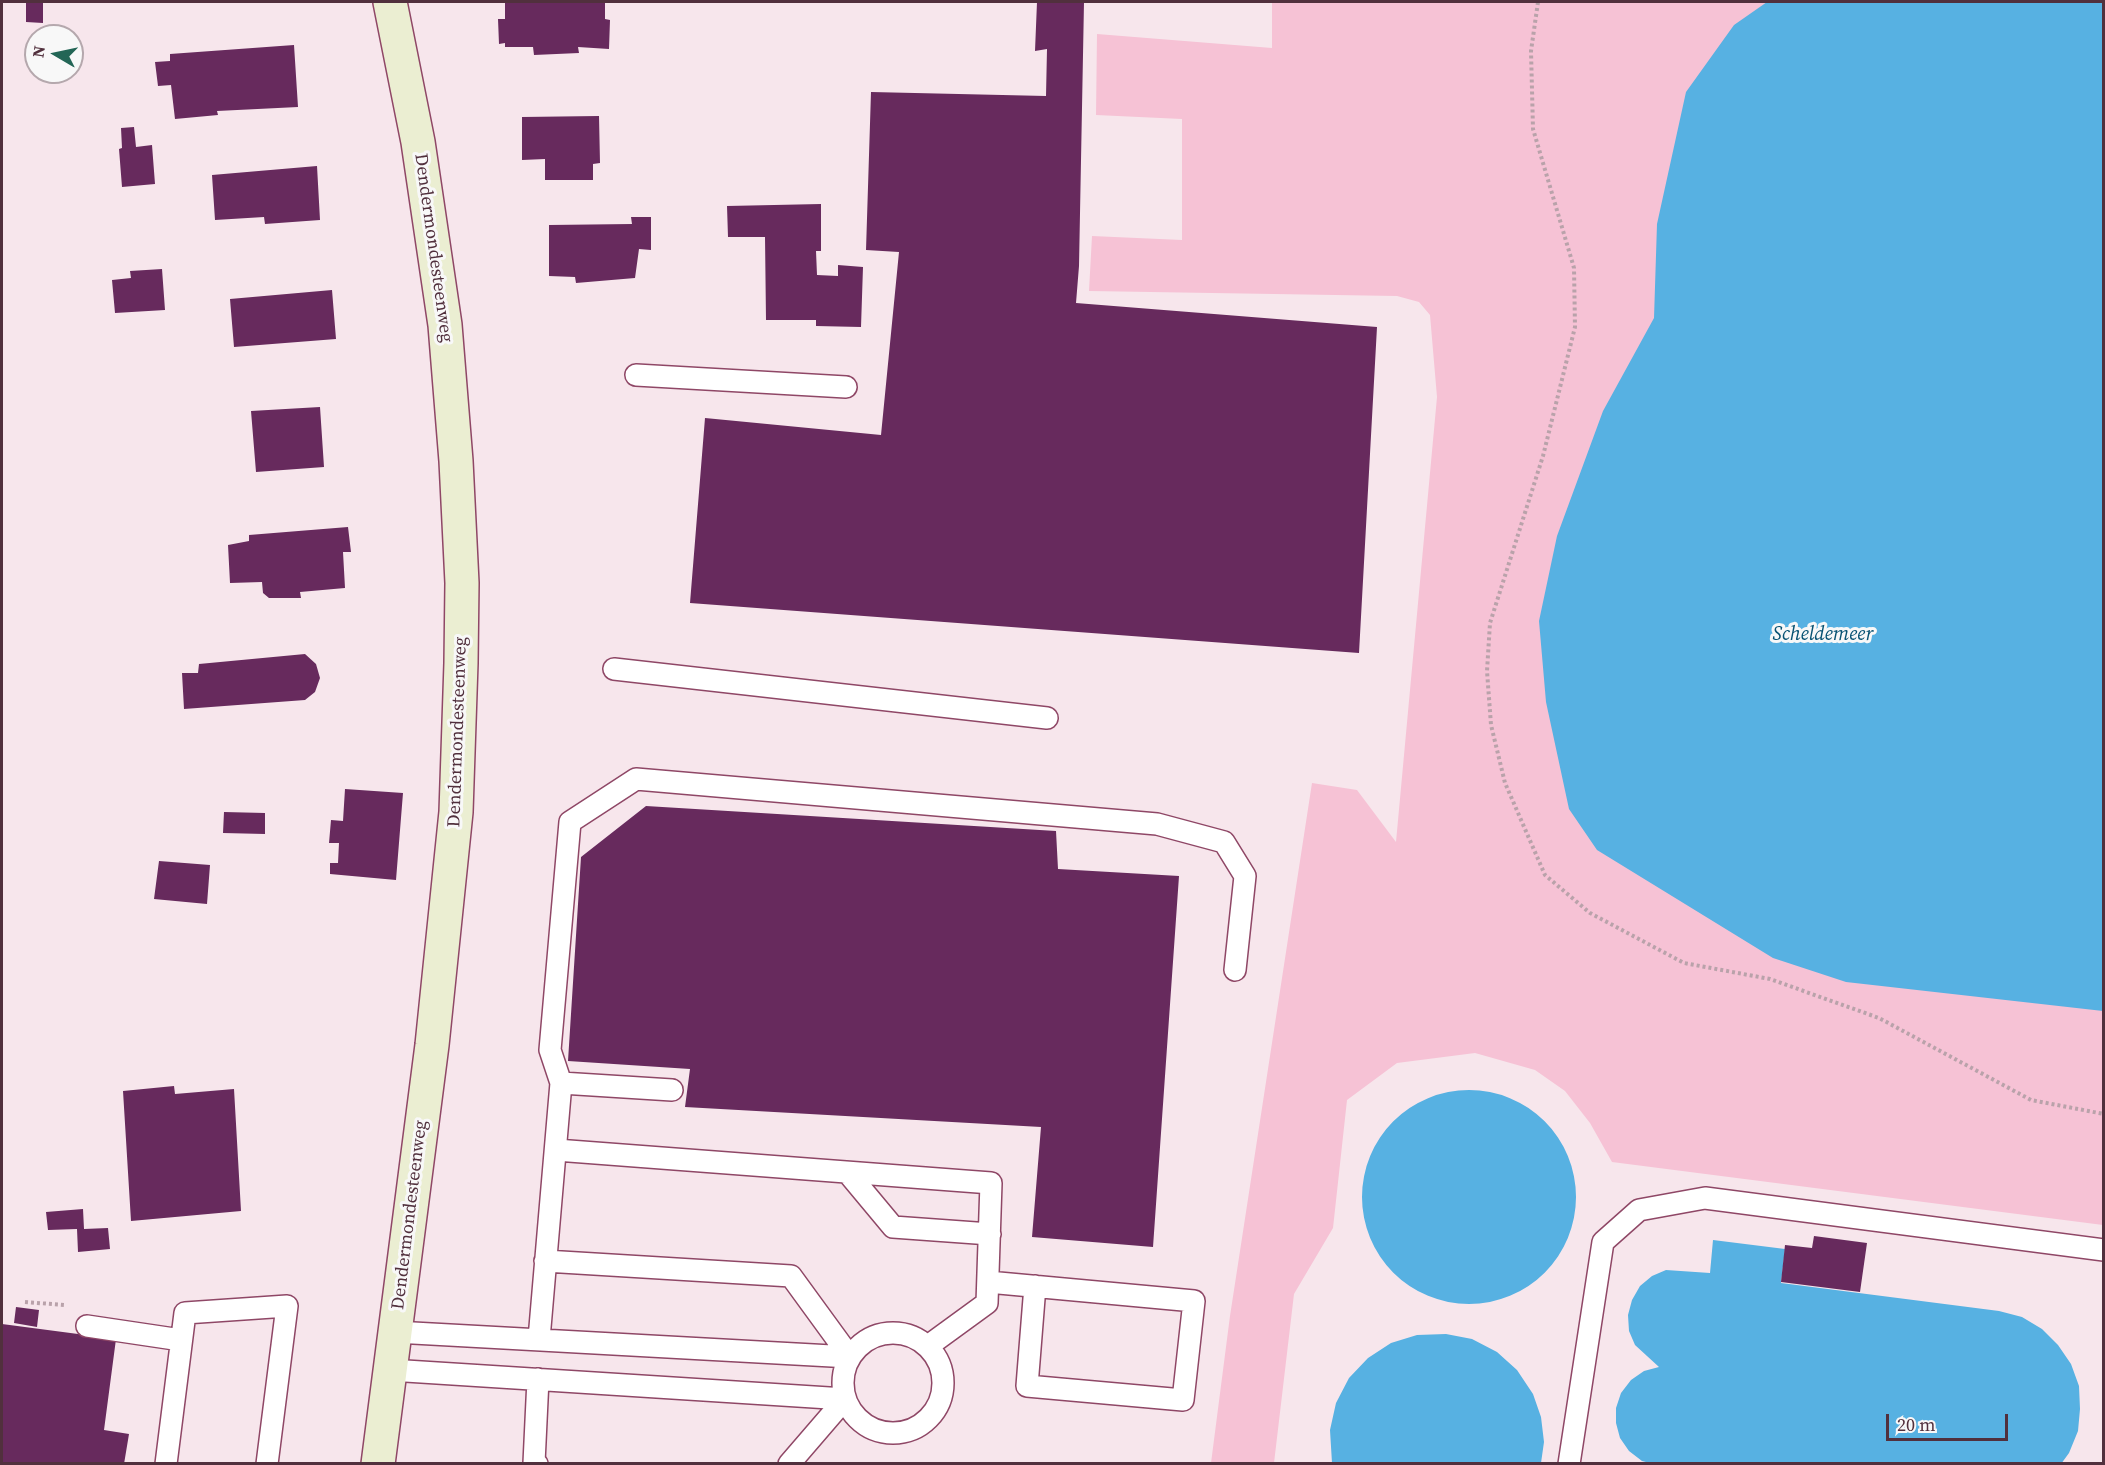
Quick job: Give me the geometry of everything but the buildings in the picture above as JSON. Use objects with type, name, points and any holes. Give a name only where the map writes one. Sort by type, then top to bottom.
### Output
[{"type":"main road","name":"Dendermondesteenweg","points":[[378,1464],[432,1045],[456,812],[462,583],[456,461],[436,256],[418,142],[390,2]]},
{"type":"lane","points":[[636,375],[846,387]]},
{"type":"lane","points":[[614,669],[1047,718]]},
{"type":"lane","points":[[539,1339],[561,1083],[550,1050],[570,822],[636,779],[1157,824],[1224,842],[1245,876],[1235,969]]},
{"type":"lane","points":[[561,1083],[672,1090]]},
{"type":"lane","points":[[556,1150],[991,1183],[987,1303],[928,1346]]},
{"type":"lane","points":[[848,1173],[893,1227],[990,1234]]},
{"type":"lane","points":[[1569,1464],[1587,1331],[1603,1242],[1639,1210],[1705,1198],[2103,1250]]},
{"type":"lane","points":[[545,1262],[791,1276],[850,1357]]},
{"type":"lane","points":[[988,1282],[1035,1286],[1194,1300],[1183,1400],[1027,1386],[1035,1286]]},
{"type":"lane","points":[[166,1464],[185,1313],[287,1306],[267,1464]]},
{"type":"lane","points":[[87,1326],[181,1340]]},
{"type":"lane","points":[[395,1332],[850,1357]]},
{"type":"lane","points":[[887,1332],[916,1337],[928,1346],[939,1360],[944,1376],[943,1392],[938,1408],[927,1421],[913,1430],[897,1434],[881,1432],[865,1425],[853,1414],[845,1399],[844,1377],[850,1357],[859,1345],[887,1332]]},
{"type":"lane","points":[[390,1370],[845,1399]]},
{"type":"lane","points":[[537,1464],[534,1463],[538,1379]]},
{"type":"lane","points":[[789,1464],[845,1399]]},
{"type":"path","points":[[1538,2],[1532,51],[1533,129],[1574,268],[1575,327],[1543,456],[1490,623],[1487,671],[1491,725],[1505,783],[1545,875],[1590,913],[1684,963],[1770,979],[1879,1018],[2031,1100],[2103,1114]]},
{"type":"shaded area","points":[[1272,2],[2103,2],[2103,1225],[1612,1162],[1590,1123],[1565,1091],[1535,1070],[1475,1053],[1397,1063],[1347,1100],[1333,1228],[1294,1294],[1274,1463],[1211,1463],[1230,1316],[1312,783],[1357,790],[1396,842],[1437,397],[1430,315],[1419,302],[1397,296],[1089,291],[1092,236],[1182,240],[1182,119],[1096,115],[1097,34],[1272,48]]},
{"type":"water","name":"Scheldemeer","points":[[1767,2],[2103,2],[2103,1011],[1846,982],[1773,958],[1597,850],[1569,809],[1546,702],[1539,621],[1557,536],[1603,411],[1654,318],[1657,224],[1686,92],[1734,25]]},
{"type":"water","points":[[1469,1090],[1490,1092],[1510,1098],[1545,1121],[1568,1156],[1574,1176],[1576,1197],[1574,1218],[1568,1238],[1545,1273],[1510,1296],[1490,1302],[1469,1304],[1448,1302],[1428,1296],[1393,1273],[1370,1238],[1364,1218],[1362,1197],[1364,1176],[1370,1156],[1393,1121],[1428,1098],[1448,1092]]},
{"type":"water","points":[[1713,1240],[1785,1249],[1781,1283],[1999,1311],[2022,1317],[2042,1329],[2058,1345],[2071,1364],[2079,1386],[2078,1431],[2069,1453],[2061,1464],[1650,1463],[1642,1461],[1629,1451],[1620,1438],[1616,1423],[1616,1408],[1621,1393],[1631,1380],[1644,1371],[1659,1367],[1635,1345],[1629,1331],[1628,1315],[1632,1300],[1640,1286],[1652,1276],[1666,1270],[1710,1273]]},
{"type":"water","points":[[1446,1334],[1472,1339],[1497,1352],[1517,1370],[1533,1394],[1541,1417],[1544,1442],[1541,1463],[1332,1463],[1330,1430],[1336,1403],[1349,1378],[1368,1358],[1391,1343],[1417,1335]]}]
